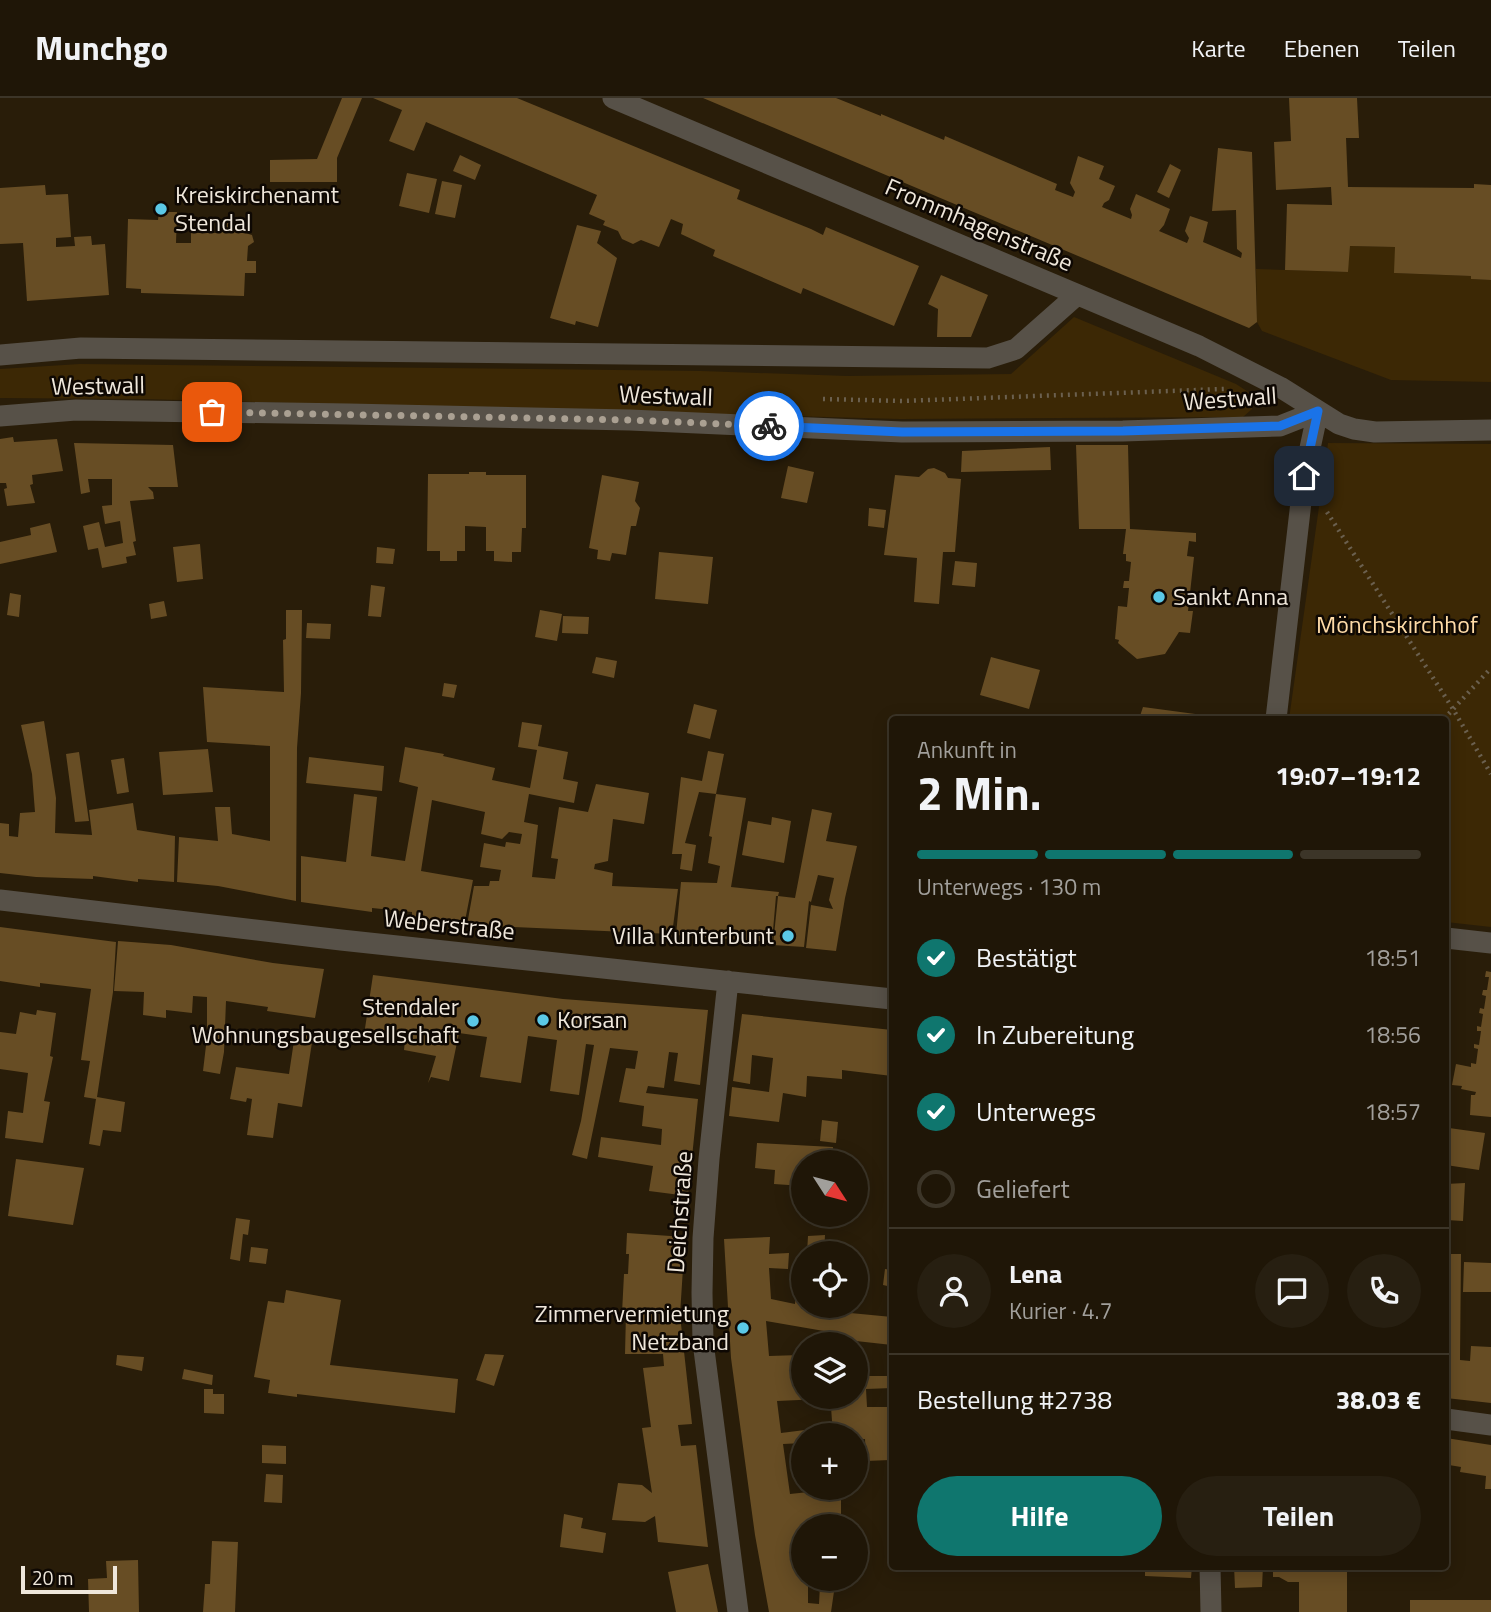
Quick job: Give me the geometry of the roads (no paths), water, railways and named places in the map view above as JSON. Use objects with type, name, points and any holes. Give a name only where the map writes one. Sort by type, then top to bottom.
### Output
[{"type":"street","name":"Frommhagenstraße","points":[[613,98],[1199,346],[1258,375],[1318,411]]},
{"type":"street","name":"Westwall","points":[[0,355],[81,348],[988,358],[1016,349],[1077,295]]},
{"type":"street","name":"Westwall","points":[[0,416],[103,410],[630,420],[902,432],[1123,431],[1280,426],[1318,411]]},
{"type":"street","points":[[1276,716],[1304,476],[1318,411],[1339,424],[1375,432],[1491,430]]},
{"type":"street","name":"Weberstraße","points":[[0,900],[341,940],[889,999]]},
{"type":"street","points":[[1449,938],[1491,943]]},
{"type":"street","name":"Deichstraße","points":[[729,981],[707,1186],[702,1293],[703,1342],[738,1612]]},
{"type":"street","points":[[1449,1419],[1491,1425]]},
{"type":"street","points":[[1210,1570],[1211,1612]]},
{"type":"place","name":"Kreiskirchenamt Stendal","points":[[161,209]]},
{"type":"place","name":"Sankt Anna","points":[[1159,597]]},
{"type":"place","name":"Villa Kunterbunt","points":[[788,936]]},
{"type":"place","name":"Korsan","points":[[543,1020]]},
{"type":"place","name":"Stendaler Wohnungsbaugesellschaft","points":[[473,1021]]},
{"type":"place","name":"Zimmervermietung Netzband","points":[[743,1328]]},
{"type":"park label","name":"Mönchskirchhof","points":[[1397,625]]}]
